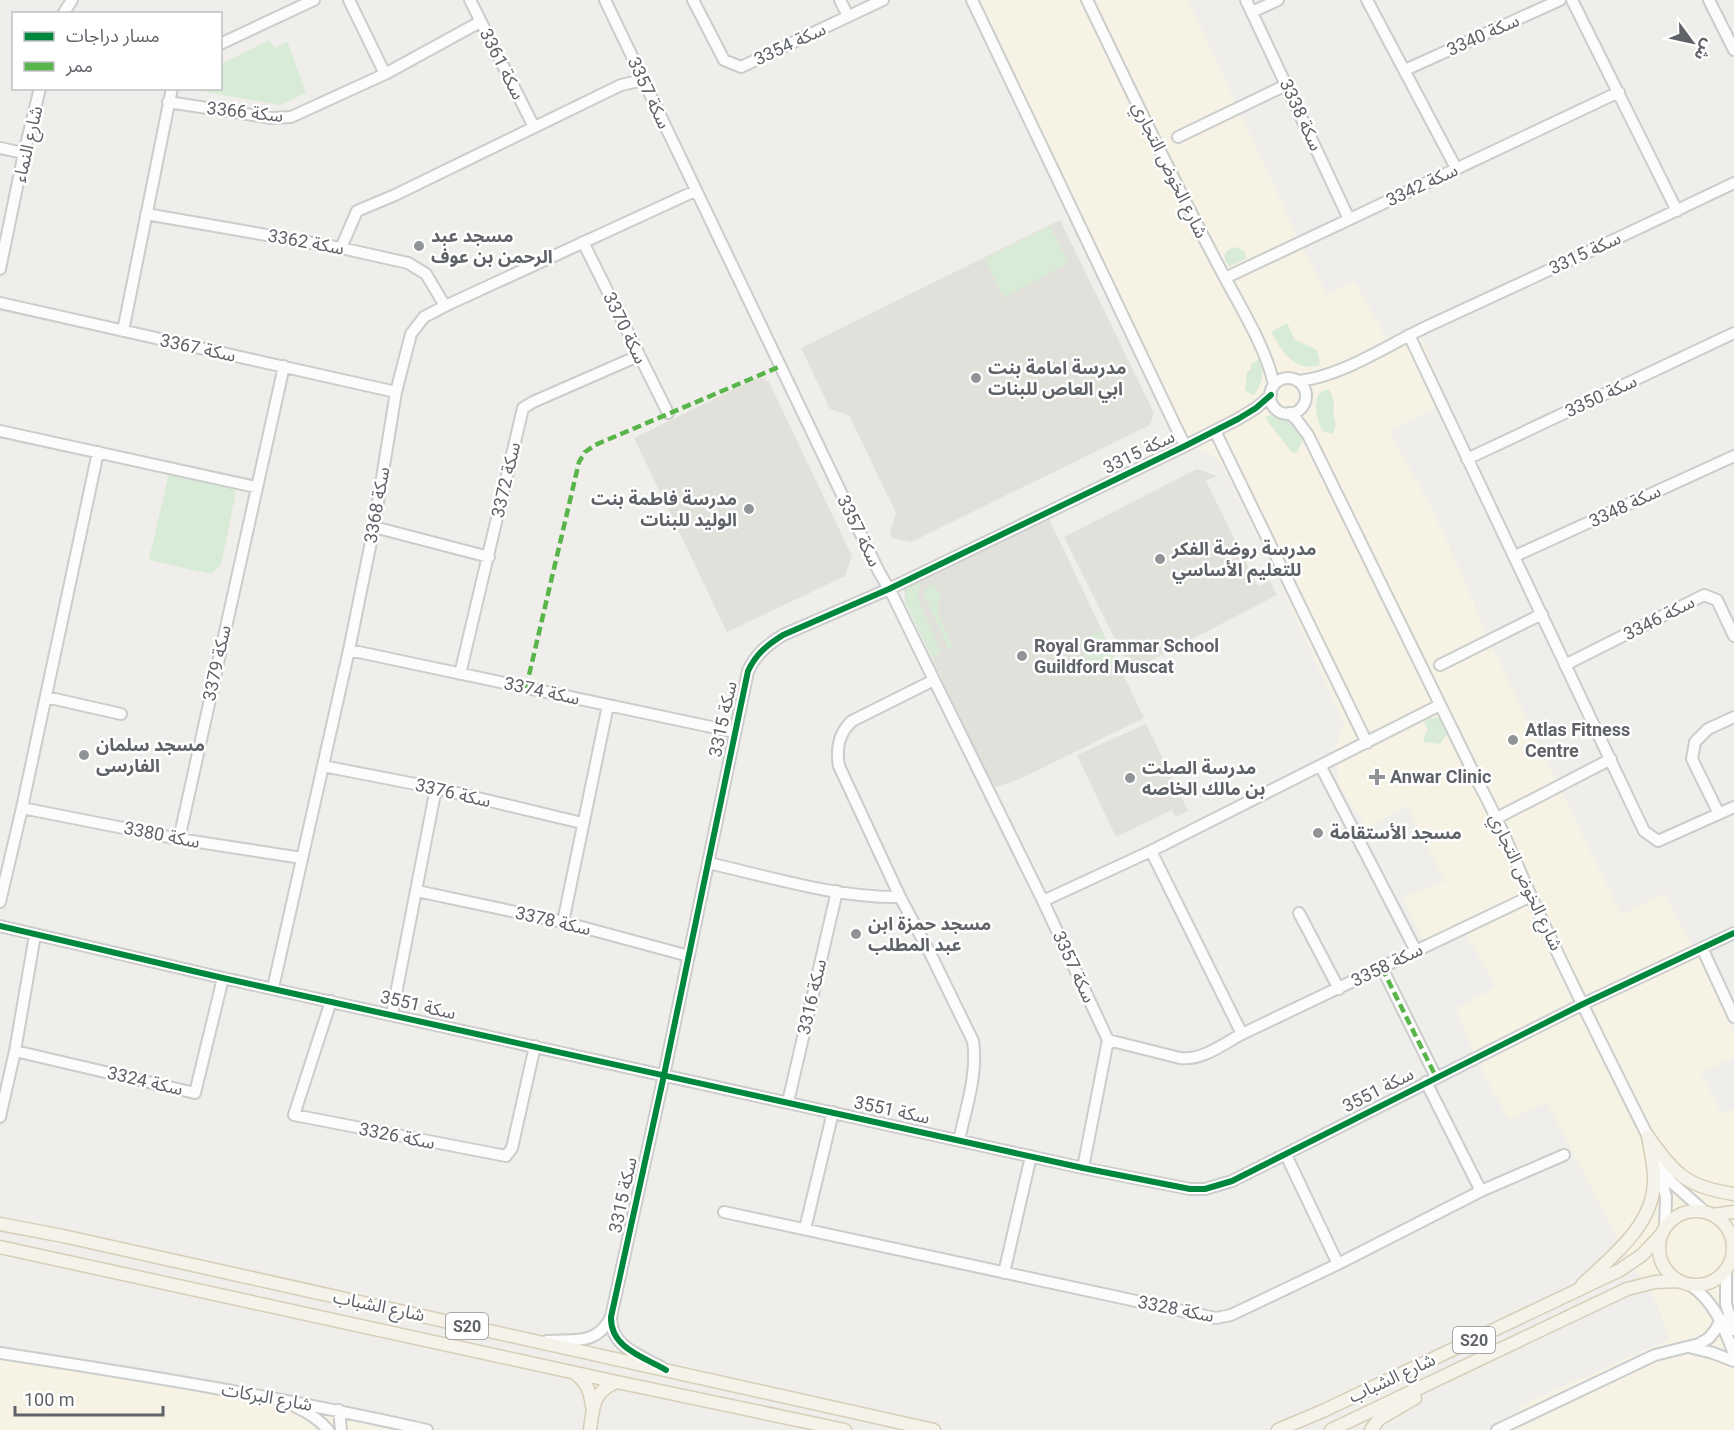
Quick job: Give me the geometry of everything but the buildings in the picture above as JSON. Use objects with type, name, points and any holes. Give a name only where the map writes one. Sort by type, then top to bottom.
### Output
[{"type":"main road","points":[[1648,1136],[1675,1172],[1709,1190],[1734,1194]]},
{"type":"main road","points":[[1574,1293],[1627,1240],[1641,1222],[1652,1198],[1654,1180],[1648,1136]]},
{"type":"main road","name":"S20","points":[[1663,1232],[1678,1216],[1686,1212],[1734,1212]]},
{"type":"main road","points":[[1708,1213],[1721,1220],[1732,1237],[1733,1256],[1725,1271]]},
{"type":"main road","name":"شارع الشباب","points":[[0,1224],[63,1236],[934,1430]]},
{"type":"main road","points":[[1663,1232],[1659,1246],[1660,1257],[1664,1266],[1684,1283]]},
{"type":"main road","name":"شارع الشباب","points":[[1278,1430],[1325,1410],[1620,1270],[1642,1255],[1663,1232]]},
{"type":"main road","name":"شارع الشباب","points":[[0,1247],[845,1430]]},
{"type":"main road","name":"S20","points":[[1684,1283],[1709,1283],[1725,1271]]},
{"type":"main road","name":"شارع الشباب","points":[[1331,1430],[1627,1290],[1655,1282],[1684,1283]]},
{"type":"main road","points":[[1371,1430],[1379,1419],[1433,1389],[1465,1366]]},
{"type":"main road","points":[[575,1373],[590,1390],[592,1407],[590,1430]]},
{"type":"main road","points":[[592,1407],[598,1394],[618,1382]]},
{"type":"street","points":[[222,43],[314,0]]},
{"type":"street","points":[[349,0],[385,74]]},
{"type":"street","name":"سكة 3361","points":[[470,0],[534,128]]},
{"type":"street","name":"سكة 3357","points":[[605,0],[879,572],[1043,901],[1108,1041]]},
{"type":"street","name":"سكة 3354","points":[[693,0],[724,60],[741,67],[883,0]]},
{"type":"street","points":[[840,0],[848,16]]},
{"type":"street","points":[[972,0],[1185,446]]},
{"type":"street","name":"شارع الخوض التجاري","points":[[1087,0],[1256,338],[1273,390]]},
{"type":"street","name":"سكة 3338","points":[[1246,0],[1349,219]]},
{"type":"street","points":[[1252,12],[1278,0]]},
{"type":"street","points":[[1367,0],[1456,168]]},
{"type":"street","name":"سكة 3340","points":[[1406,70],[1560,0]]},
{"type":"street","points":[[1572,0],[1677,211]]},
{"type":"street","points":[[1709,0],[1733,47]]},
{"type":"street","name":"سكة 3366","points":[[168,102],[272,118],[291,117],[385,74],[480,22]]},
{"type":"street","points":[[341,248],[357,211],[395,195],[621,85],[643,80]]},
{"type":"street","points":[[1178,137],[1286,85]]},
{"type":"street","name":"شارع النماء","points":[[0,269],[5,221],[40,90]]},
{"type":"street","points":[[123,331],[171,90]]},
{"type":"street","name":"سكة 3342","points":[[1225,278],[1619,92]]},
{"type":"street","points":[[0,148],[24,153]]},
{"type":"street","name":"سكة 3315","points":[[1294,379],[1322,376],[1338,370],[1734,183]]},
{"type":"street","name":"سكة 3368","points":[[273,988],[350,650],[374,527],[396,392],[411,334],[424,317],[445,306],[695,191]]},
{"type":"street","name":"سكة 3362","points":[[146,214],[341,248],[414,266],[430,279],[445,306]]},
{"type":"street","name":"سكة 3370","points":[[583,242],[668,413]]},
{"type":"street","name":"سكة 3367","points":[[0,303],[396,392]]},
{"type":"street","points":[[1409,335],[1644,831],[1658,841],[1734,807]]},
{"type":"street","name":"سكة 3350","points":[[1467,459],[1734,335]]},
{"type":"street","name":"شارع الخوض التجاري","points":[[1256,338],[1294,379]]},
{"type":"street","name":"سكة 3372","points":[[460,674],[523,408],[638,356]]},
{"type":"street","name":"سكة 3379","points":[[179,839],[284,366]]},
{"type":"street","name":"سكة 3315","points":[[1305,400],[1318,383],[1338,370]]},
{"type":"street","points":[[1283,379],[1294,379],[1305,389],[1305,400],[1300,409],[1284,412],[1271,401],[1273,390],[1283,379]]},
{"type":"street","name":"سكة 3315","points":[[611,1317],[748,671],[753,660],[768,644],[783,635],[889,590],[1215,431],[1256,408],[1273,390]]},
{"type":"street","name":"شارع الخوض التجاري","points":[[1305,400],[1308,435]]},
{"type":"street","name":"سكة 3315","points":[[1238,419],[1284,412]]},
{"type":"street","name":"شارع الخوض التجاري","points":[[1284,412],[1296,419],[1308,435],[1497,818],[1504,840],[1670,1181],[1708,1213]]},
{"type":"street","points":[[0,431],[256,487]]},
{"type":"street","points":[[1215,431],[1367,743]]},
{"type":"street","points":[[0,902],[98,452]]},
{"type":"street","name":"سكة 3348","points":[[1515,556],[1734,456]]},
{"type":"street","points":[[374,527],[489,557]]},
{"type":"street","name":"سكة 3346","points":[[1565,665],[1704,595],[1717,600],[1734,636]]},
{"type":"street","points":[[1440,665],[1542,614]]},
{"type":"street","name":"سكة 3374","points":[[350,650],[735,732]]},
{"type":"street","points":[[934,680],[852,721],[843,730],[838,743],[837,755],[839,766],[900,897],[973,1041],[974,1069],[959,1140]]},
{"type":"street","points":[[46,697],[121,714]]},
{"type":"street","points":[[562,922],[608,705]]},
{"type":"street","points":[[1043,901],[1151,851],[1440,705]]},
{"type":"street","points":[[1719,814],[1692,759],[1695,742],[1708,729],[1734,717]]},
{"type":"street","points":[[1497,818],[1611,759]]},
{"type":"street","name":"سكة 3376","points":[[323,765],[436,788],[582,823]]},
{"type":"street","points":[[1321,766],[1416,951]]},
{"type":"street","points":[[392,1014],[436,788]]},
{"type":"street","name":"سكة 3380","points":[[22,808],[179,839],[302,858]]},
{"type":"street","points":[[1151,851],[1242,1034]]},
{"type":"street","points":[[708,863],[837,891],[878,897],[900,897]]},
{"type":"street","name":"سكة 3378","points":[[417,891],[562,922],[689,956]]},
{"type":"street","name":"سكة 3316","points":[[788,1102],[837,891]]},
{"type":"street","name":"سكة 3358","points":[[1108,1041],[1190,1059],[1531,896]]},
{"type":"street","points":[[1299,913],[1339,989]]},
{"type":"street","name":"سكة 3551","points":[[0,926],[223,978],[1083,1168],[1190,1189],[1219,1186],[1286,1155],[1583,1004],[1734,933]]},
{"type":"street","points":[[0,1117],[15,1051],[35,935]]},
{"type":"street","points":[[1702,948],[1734,1017]]},
{"type":"street","points":[[1382,968],[1481,1191]]},
{"type":"street","name":"سكة 3324","points":[[15,1051],[195,1093],[223,978]]},
{"type":"street","name":"سكة 3326","points":[[331,1001],[294,1115],[506,1156],[512,1148],[535,1046]]},
{"type":"street","points":[[1083,1168],[1108,1041]]},
{"type":"street","points":[[805,1229],[832,1112]]},
{"type":"street","name":"شارع الخوض التجاري","points":[[1648,1136],[1664,1184],[1663,1232]]},
{"type":"street","points":[[1286,1155],[1338,1264]]},
{"type":"street","name":"سكة 3328","points":[[724,1212],[1216,1318],[1231,1315],[1338,1264],[1481,1191],[1564,1155]]},
{"type":"street","points":[[1004,1273],[1031,1156]]},
{"type":"street","points":[[1725,1271],[1726,1304],[1734,1330]]},
{"type":"street","points":[[1684,1283],[1707,1299],[1721,1319],[1734,1354]]},
{"type":"street","points":[[540,1342],[594,1337],[604,1330],[611,1317]]},
{"type":"street","points":[[611,1317],[613,1332],[620,1343],[666,1370]]},
{"type":"street","points":[[1497,1430],[1655,1355],[1689,1347],[1709,1338],[1721,1319]]},
{"type":"street","points":[[1689,1347],[1734,1361]]},
{"type":"street","name":"شارع البركات","points":[[0,1353],[163,1378],[339,1410],[427,1430]]},
{"type":"street","points":[[282,1400],[310,1413],[328,1430]]},
{"type":"street","points":[[339,1410],[341,1430]]},
{"type":"street","points":[[381,1430],[403,1425]]},
{"type":"shaded area","points":[[967,0],[1188,0],[1296,234],[1327,295],[1354,281],[1386,338],[1416,324],[1447,401],[1389,431],[1431,507],[1490,643],[1621,915],[1664,893],[1709,977],[1734,1033],[1734,1057],[1701,1073],[1721,1114],[1734,1109],[1734,1430],[1514,1430],[1521,1405],[1670,1339],[1657,1304],[1615,1234],[1547,1102],[1509,1120],[1479,1064],[1456,1009],[1496,987],[1462,926],[1432,941],[1420,936],[1403,898],[1445,881],[1407,805],[1367,828],[1340,787],[1335,751],[1344,723],[1276,575],[1225,470],[1216,457],[1200,449],[1178,445]]},
{"type":"shaded area","name":"مدرسة امامة بنت ابي العاص للبنات","points":[[1060,220],[1154,413],[1150,425],[911,542],[892,538],[890,534],[896,513],[849,415],[830,409],[801,348]]},
{"type":"shaded area","name":"مدرسة فاطمة بنت الوليد للبنات","points":[[759,377],[769,382],[852,556],[845,576],[727,632],[634,438]]},
{"type":"shaded area","name":"مدرسة روضة الفكر للتعليم الأساسي","points":[[1197,469],[1217,476],[1206,481],[1258,586],[1270,581],[1277,595],[1131,671],[1064,537]]},
{"type":"shaded area","name":"Royal Grammar School Guildford Muscat","points":[[1048,517],[1144,718],[1022,778],[993,788],[905,601],[904,589],[906,584]]},
{"type":"shaded area","name":"مدرسة الصلت بن مالك الخاصه","points":[[1146,724],[1188,811],[1176,817],[1172,810],[1116,837],[1077,755]]},
{"type":"shaded area","points":[[0,1354],[429,1430],[0,1430]]},
{"type":"green space","points":[[269,40],[275,48],[287,41],[306,93],[280,105],[196,90],[222,90],[222,64]]},
{"type":"green space","points":[[1050,226],[1068,263],[1004,298],[985,259]]},
{"type":"green space","points":[[1236,247],[1244,251],[1247,258],[1229,267],[1225,254]]},
{"type":"green space","points":[[1287,323],[1295,340],[1317,350],[1320,362],[1318,366],[1309,367],[1295,362],[1279,346],[1271,332]]},
{"type":"green space","points":[[1260,359],[1262,378],[1254,396],[1245,390],[1247,371],[1251,370],[1251,364]]},
{"type":"green space","points":[[1328,389],[1334,403],[1336,424],[1333,434],[1322,431],[1316,407],[1318,396],[1322,391]]},
{"type":"green space","points":[[1271,415],[1286,421],[1302,433],[1305,438],[1296,453],[1292,453],[1265,417]]},
{"type":"green space","points":[[169,473],[230,487],[236,491],[221,565],[211,574],[149,560]]},
{"type":"green space","points":[[918,580],[921,584],[917,596],[941,652],[932,658],[905,601],[908,588]]},
{"type":"green space","points":[[932,584],[941,595],[937,607],[953,647],[949,649],[924,594],[924,591]]},
{"type":"green space","points":[[1102,631],[1117,663],[1093,673],[1078,641]]},
{"type":"green space","points":[[1438,717],[1442,720],[1442,726],[1447,734],[1440,744],[1424,742],[1428,729],[1424,722]]},
{"type":"marked path","points":[[526,688],[579,462],[585,452],[595,445],[781,366]]},
{"type":"marked path","points":[[1382,968],[1436,1077]]},
{"type":"cycle path","points":[[666,1370],[622,1344],[612,1328],[611,1317],[751,665],[762,650],[783,635],[889,589],[1185,446],[1238,419],[1271,395]]},
{"type":"cycle path","points":[[0,926],[223,978],[1083,1168],[1190,1189],[1205,1189],[1232,1181],[1583,1004],[1734,933]]},
{"type":"place","name":"مسجد عبد الرحمن بن عوف","points":[[419,246]]},
{"type":"place","name":"مدرسة امامة بنت ابي العاص للبنات","points":[[976,378]]},
{"type":"place","name":"مدرسة فاطمة بنت الوليد للبنات","points":[[749,509]]},
{"type":"place","name":"مدرسة روضة الفكر للتعليم الأساسي","points":[[1160,559]]},
{"type":"place","name":"Royal Grammar School Guildford Muscat","points":[[1022,656]]},
{"type":"place","name":"Atlas Fitness Centre","points":[[1513,740]]},
{"type":"place","name":"مسجد سلمان الفارسى","points":[[84,755]]},
{"type":"place","name":"Anwar Clinic","points":[[1377,777]]},
{"type":"place","name":"مدرسة الصلت بن مالك الخاصه","points":[[1130,778]]},
{"type":"place","name":"مسجد الأستقامة","points":[[1318,833]]},
{"type":"place","name":"مسجد حمزة ابن عبد المطلب","points":[[856,934]]}]
